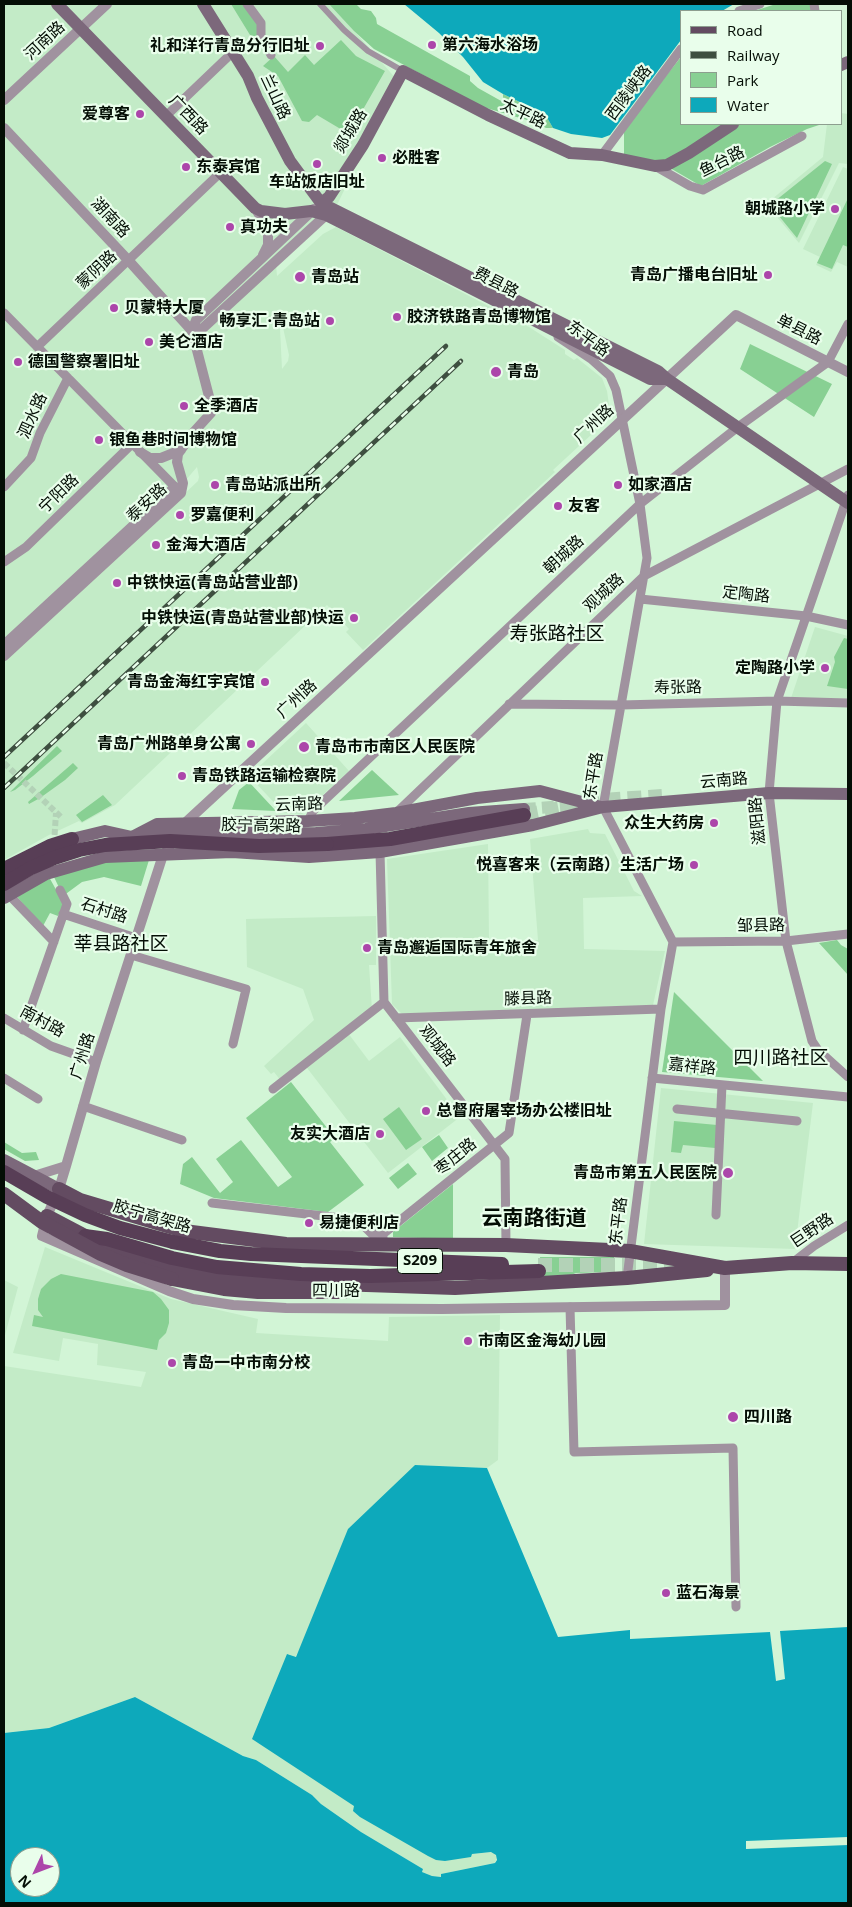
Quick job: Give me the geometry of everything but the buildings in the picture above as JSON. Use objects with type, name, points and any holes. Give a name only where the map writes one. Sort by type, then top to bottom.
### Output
[{"type":"highway","name":"胶宁高架路","points":[[5,892],[31,868],[79,850],[105,845],[170,841],[259,846],[327,844],[390,838],[524,812]]},
{"type":"highway","points":[[4,868],[50,846],[72,839]]},
{"type":"highway","name":"胶宁高架路","points":[[4,1172],[47,1197],[120,1228],[173,1242],[233,1253],[538,1268],[424,1275],[301,1274],[217,1267],[172,1258],[107,1239],[85,1236]]},
{"type":"main road","name":"广西路","points":[[57,4],[255,208]]},
{"type":"main road","name":"兰山路","points":[[203,4],[248,76],[282,147],[316,207]]},
{"type":"main road","name":"太平路","points":[[403,71],[551,145],[570,152],[602,155],[655,166],[667,164],[689,153],[731,125]]},
{"type":"main road","name":"郯城路","points":[[316,207],[328,197],[363,145],[403,71]]},
{"type":"main road","points":[[255,208],[261,211],[285,214],[316,207],[326,216]]},
{"type":"main road","name":"费县路","points":[[316,207],[658,371],[666,379],[819,484],[847,500]]},
{"type":"main road","name":"费县路","points":[[326,216],[650,379],[666,379]]},
{"type":"main road","name":"云南路","points":[[182,827],[308,822],[396,813],[477,798],[540,791],[603,807]]},
{"type":"main road","name":"云南路","points":[[5,892],[46,874],[105,857],[232,852],[309,857],[380,852],[533,825],[603,807],[769,793],[848,794]]},
{"type":"main road","points":[[4,879],[40,860],[82,844],[182,827],[247,834],[316,833],[366,829],[470,814],[524,812]]},
{"type":"main road","points":[[72,839],[105,831],[132,837]]},
{"type":"main road","points":[[4,1160],[80,1200],[184,1231],[286,1244],[383,1240],[630,1251],[726,1268],[792,1263],[848,1264]]},
{"type":"main road","points":[[4,1190],[47,1216]]},
{"type":"main road","points":[[4,1194],[50,1227],[101,1254],[127,1265],[172,1278],[224,1289],[297,1293],[359,1292],[407,1286]]},
{"type":"main road","name":"四川路","points":[[47,1216],[85,1236],[132,1256],[179,1271],[249,1281],[455,1288],[627,1278],[726,1268]]},
{"type":"street","name":"河南路","points":[[4,100],[107,4]]},
{"type":"street","points":[[247,4],[261,23],[261,36],[271,55]]},
{"type":"street","name":"太平路","points":[[320,4],[344,30],[368,51],[403,71]]},
{"type":"street","points":[[742,10],[760,4]]},
{"type":"street","name":"西陵峡路","points":[[602,155],[680,50]]},
{"type":"street","points":[[166,116],[233,52]]},
{"type":"street","name":"湖南路","points":[[4,128],[192,330]]},
{"type":"street","name":"鱼台路","points":[[655,166],[690,186],[704,190],[802,136]]},
{"type":"street","name":"蒙阴路","points":[[37,348],[220,173]]},
{"type":"street","points":[[136,448],[150,458],[161,458],[181,450],[192,434],[211,413],[212,408],[192,330],[196,320],[316,207]]},
{"type":"street","points":[[255,208],[266,225],[268,235],[268,245],[261,258]]},
{"type":"street","points":[[192,330],[203,328],[326,216]]},
{"type":"street","points":[[4,313],[178,490]]},
{"type":"street","name":"广州路","points":[[42,1236],[47,1216],[59,1190],[96,1062],[162,858],[182,827],[622,418],[736,315]]},
{"type":"street","name":"单县路","points":[[736,315],[848,372]]},
{"type":"street","name":"朝城路","points":[[308,822],[313,811],[640,504],[738,427],[828,362],[848,324]]},
{"type":"street","name":"东平路","points":[[547,326],[564,342],[591,359],[610,376],[616,390],[640,504],[647,558],[603,807],[673,942],[652,1078],[627,1278]]},
{"type":"street","name":"泗水路","points":[[4,487],[31,458],[40,433],[68,378]]},
{"type":"street","name":"宁阳路","points":[[4,562],[26,546],[136,448]]},
{"type":"street","name":"泰安路","points":[[4,656],[178,490],[183,483],[177,462],[181,450]]},
{"type":"street","name":"观城路","points":[[396,813],[644,576],[848,469]]},
{"type":"street","name":"泰安路","points":[[4,645],[178,490]]},
{"type":"street","name":"滋阳路","points":[[847,500],[777,701],[769,793],[786,941],[812,1040],[818,1050],[848,1077]]},
{"type":"street","name":"定陶路","points":[[640,599],[806,616],[848,625]]},
{"type":"street","name":"寿张路","points":[[509,704],[621,705],[777,701],[848,703]]},
{"type":"street","points":[[273,1089],[384,1002],[380,852]]},
{"type":"street","points":[[23,1030],[67,904],[60,890]]},
{"type":"street","points":[[5,892],[54,942]]},
{"type":"street","name":"石村路","points":[[63,914],[136,938]]},
{"type":"street","name":"邹县路","points":[[673,942],[786,941],[848,934]]},
{"type":"street","points":[[131,955],[246,989],[233,1044]]},
{"type":"street","name":"观城路","points":[[384,1002],[505,1159],[506,1245]]},
{"type":"street","name":"滕县路","points":[[396,1018],[662,1009]]},
{"type":"street","name":"枣庄路","points":[[383,1240],[509,1133],[527,1015]]},
{"type":"street","name":"南村路","points":[[5,1022],[51,1046],[96,1062]]},
{"type":"street","points":[[4,1078],[38,1099]]},
{"type":"street","name":"嘉祥路","points":[[652,1078],[848,1097]]},
{"type":"street","points":[[716,1215],[722,1085]]},
{"type":"street","points":[[83,1106],[182,1140]]},
{"type":"street","points":[[677,1110],[797,1121]]},
{"type":"street","points":[[34,1176],[66,1166]]},
{"type":"street","points":[[212,1203],[358,1220],[372,1234],[383,1240]]},
{"type":"street","name":"巨野路","points":[[792,1263],[814,1246],[848,1225]]},
{"type":"street","name":"四川路","points":[[42,1236],[169,1291],[209,1302],[286,1308],[725,1305],[726,1268]]},
{"type":"street","points":[[570,1307],[574,1452],[734,1448],[736,1607]]},
{"type":"shaded area","points":[[4,4],[331,4],[397,80],[338,203],[276,265],[277,276],[323,234],[336,227],[529,327],[565,350],[565,354],[574,360],[577,358],[602,378],[607,391],[610,412],[604,423],[553,470],[555,472],[363,650],[346,632],[349,629],[327,605],[115,805],[82,823],[79,821],[49,835],[4,860]],"holes":[[[279,309],[289,355],[288,361],[282,369]],[[197,467],[198,481],[133,542]]]},
{"type":"shaded area","points":[[842,113],[848,114],[848,164],[839,163],[799,243],[766,204],[823,157],[827,125],[842,125]]},
{"type":"shaded area","name":"朝城路小学","points":[[843,167],[848,169],[848,267],[837,262],[831,272],[816,265],[820,257],[803,249]]},
{"type":"shaded area","name":"定陶路小学","points":[[815,627],[848,636],[848,704],[790,701]]},
{"type":"shaded area","name":"青岛市市南区人民医院","points":[[306,723],[349,771],[302,814],[284,813],[249,776]]},
{"type":"shaded area","points":[[588,829],[590,833],[605,834],[634,891],[642,896],[583,898],[584,949],[665,951],[653,1005],[403,1015],[392,1004],[387,859],[488,844],[489,941],[538,940],[530,839]]},
{"type":"shaded area","points":[[376,916],[376,965],[369,965],[372,1010],[281,1081],[274,1072],[271,1074],[264,1066],[314,1020],[303,989],[247,967],[246,919]]},
{"type":"shaded area","points":[[348,1033],[369,1061],[400,1037],[460,1117],[388,1173],[304,1064]]},
{"type":"shaded area","name":"青岛市第五人民医院","points":[[661,1088],[813,1103],[795,1249],[644,1244]]},
{"type":"shaded area","points":[[45,1247],[171,1299],[258,1319],[256,1333],[388,1341],[389,1317],[500,1315],[498,1460],[487,1468],[415,1465],[295,1657],[288,1654],[355,1806],[353,1811],[471,1856],[472,1854],[493,1852],[497,1857],[495,1863],[441,1874],[441,1877],[422,1872],[423,1869],[361,1832],[321,1804],[312,1795],[256,1760],[243,1756],[135,1697],[49,1728],[4,1733],[4,1366],[141,1387],[146,1372],[97,1365],[98,1344],[63,1338],[59,1361],[13,1353]]},
{"type":"shaded area","points":[[4,1280],[18,1287],[4,1339]]},
{"type":"green space","points":[[231,4],[249,4],[248,6],[265,25],[261,29],[269,38],[258,48]]},
{"type":"green space","points":[[329,4],[356,4],[361,9],[371,11],[376,18],[377,24],[470,76],[470,81],[478,88],[503,102],[503,94],[545,114],[553,128],[546,128],[537,123],[483,107],[374,49]]},
{"type":"green space","points":[[776,4],[814,4],[815,10],[757,10]]},
{"type":"green space","points":[[341,40],[356,56],[385,71],[349,134],[317,115],[309,122],[302,121],[278,76],[263,66],[274,56],[288,72],[305,55],[314,65]]},
{"type":"green space","points":[[680,58],[680,125],[819,125],[770,147],[701,186],[670,168],[624,160],[624,132],[634,116]]},
{"type":"green space","points":[[825,161],[832,164],[797,238],[770,205]]},
{"type":"green space","points":[[848,198],[848,247],[843,245],[832,269],[817,263]]},
{"type":"green space","points":[[750,344],[832,384],[814,417],[740,369]]},
{"type":"green space","points":[[844,638],[848,639],[848,689],[827,686],[835,662],[834,657]]},
{"type":"green space","points":[[57,746],[62,751],[33,776],[10,792]]},
{"type":"green space","points":[[73,763],[78,768],[65,780],[29,804],[28,802]]},
{"type":"green space","points":[[372,770],[399,795],[339,801]]},
{"type":"green space","points":[[249,782],[276,811],[232,809],[239,790]]},
{"type":"green space","points":[[103,795],[112,805],[82,822],[76,815]]},
{"type":"green space","points":[[106,860],[149,860],[141,886],[104,877],[82,882],[63,896],[54,877]]},
{"type":"green space","points":[[49,877],[64,904],[58,916],[50,913],[43,926],[17,897]]},
{"type":"green space","points":[[837,940],[848,949],[848,975],[819,943]]},
{"type":"green space","points":[[674,992],[763,1081],[662,1072]]},
{"type":"green space","points":[[291,1082],[335,1138],[330,1142],[364,1185],[328,1212],[214,1198],[180,1184],[183,1164],[192,1157],[220,1193],[233,1182],[216,1159],[241,1140],[278,1187],[292,1177],[246,1118]]},
{"type":"green space","points":[[399,1107],[422,1139],[406,1150],[383,1119]]},
{"type":"green space","points":[[674,1121],[717,1125],[715,1148],[683,1145],[681,1153],[671,1152]]},
{"type":"green space","points":[[439,1135],[448,1148],[432,1161],[422,1147]]},
{"type":"green space","points":[[4,1142],[22,1153],[36,1152],[39,1160],[25,1161],[4,1149]]},
{"type":"green space","points":[[408,1163],[417,1174],[398,1189],[389,1178]]},
{"type":"green space","points":[[453,1184],[453,1239],[393,1237],[393,1232]]},
{"type":"green space","points":[[540,1257],[614,1257],[615,1270],[576,1273],[566,1277],[541,1277]]},
{"type":"green space","points":[[61,1274],[153,1292],[169,1310],[169,1323],[166,1333],[159,1340],[157,1350],[32,1326],[34,1315],[43,1317],[38,1310],[38,1299],[41,1289],[51,1279]]},
{"type":"water","points":[[404,4],[734,4],[724,10],[680,10],[680,41],[610,135],[602,138],[571,134],[553,128],[545,114],[483,82],[463,57],[439,33]]},
{"type":"water","points":[[415,1465],[487,1468],[558,1637],[630,1630],[630,1639],[770,1632],[776,1681],[785,1679],[780,1631],[848,1627],[848,1903],[4,1903],[4,1733],[49,1728],[135,1697],[243,1756],[256,1760],[312,1795],[321,1804],[361,1832],[423,1869],[422,1872],[441,1877],[441,1874],[495,1863],[497,1860],[496,1855],[491,1852],[472,1854],[471,1857],[445,1861],[436,1860],[428,1856],[360,1817],[353,1811],[354,1806],[252,1739],[287,1654],[296,1657],[348,1529]]},
{"type":"pier","points":[[848,1837],[848,1845],[746,1849],[746,1841]]},
{"type":"tunnel","points":[[4,763],[61,817]]},
{"type":"tunnel","points":[[524,815],[602,800],[662,796]]},
{"type":"tunnel","points":[[524,809],[578,805]]},
{"type":"tunnel","points":[[54,844],[56,813]]},
{"type":"tunnel","points":[[538,1265],[687,1265]]},
{"type":"railway","points":[[4,757],[446,346]]},
{"type":"railway","points":[[4,788],[461,361]]},
{"type":"place","name":"第六海水浴场","points":[[432,45]]},
{"type":"place","name":"礼和洋行青岛分行旧址","points":[[320,46]]},
{"type":"place","name":"爱尊客","points":[[140,114]]},
{"type":"place","name":"必胜客","points":[[382,158]]},
{"type":"place","name":"车站饭店旧址","points":[[317,164]]},
{"type":"place","name":"东泰宾馆","points":[[186,167]]},
{"type":"place","name":"朝城路小学","points":[[835,209]]},
{"type":"place","name":"真功夫","points":[[230,227]]},
{"type":"place","name":"青岛广播电台旧址","points":[[768,275]]},
{"type":"place","name":"青岛站","points":[[300,277]]},
{"type":"place","name":"贝蒙特大厦","points":[[114,308]]},
{"type":"place","name":"胶济铁路青岛博物馆","points":[[397,317]]},
{"type":"place","name":"畅享汇·青岛站","points":[[330,321]]},
{"type":"place","name":"美仑酒店","points":[[149,342]]},
{"type":"place","name":"德国警察署旧址","points":[[18,362]]},
{"type":"place","name":"青岛","points":[[496,372]]},
{"type":"place","name":"全季酒店","points":[[184,406]]},
{"type":"place","name":"银鱼巷时间博物馆","points":[[99,440]]},
{"type":"place","name":"青岛站派出所","points":[[215,485]]},
{"type":"place","name":"如家酒店","points":[[618,485]]},
{"type":"place","name":"友客","points":[[558,506]]},
{"type":"place","name":"罗嘉便利","points":[[180,515]]},
{"type":"place","name":"金海大酒店","points":[[156,545]]},
{"type":"place","name":"中铁快运(青岛站营业部)","points":[[117,583]]},
{"type":"place","name":"中铁快运(青岛站营业部)快运","points":[[354,618]]},
{"type":"place","name":"定陶路小学","points":[[825,668]]},
{"type":"place","name":"青岛金海红宇宾馆","points":[[265,682]]},
{"type":"place","name":"青岛广州路单身公寓","points":[[251,744]]},
{"type":"place","name":"青岛市市南区人民医院","points":[[304,747]]},
{"type":"place","name":"青岛铁路运输检察院","points":[[182,776]]},
{"type":"place","name":"众生大药房","points":[[714,823]]},
{"type":"place","name":"悦喜客来（云南路）生活广场","points":[[694,865]]},
{"type":"place","name":"青岛邂逅国际青年旅舍","points":[[367,948]]},
{"type":"place","name":"总督府屠宰场办公楼旧址","points":[[426,1111]]},
{"type":"place","name":"友实大酒店","points":[[380,1134]]},
{"type":"place","name":"青岛市第五人民医院","points":[[728,1173]]},
{"type":"place","name":"易捷便利店","points":[[309,1223]]},
{"type":"place","name":"市南区金海幼儿园","points":[[468,1341]]},
{"type":"place","name":"青岛一中市南分校","points":[[172,1363]]},
{"type":"place","name":"四川路","points":[[733,1417]]},
{"type":"place","name":"蓝石海景","points":[[666,1593]]},
{"type":"district","name":"寿张路社区","points":[[557,635]]},
{"type":"district","name":"莘县路社区","points":[[121,945]]},
{"type":"district","name":"四川路社区","points":[[781,1059]]},
{"type":"district","name":"云南路街道","points":[[534,1219]]}]
